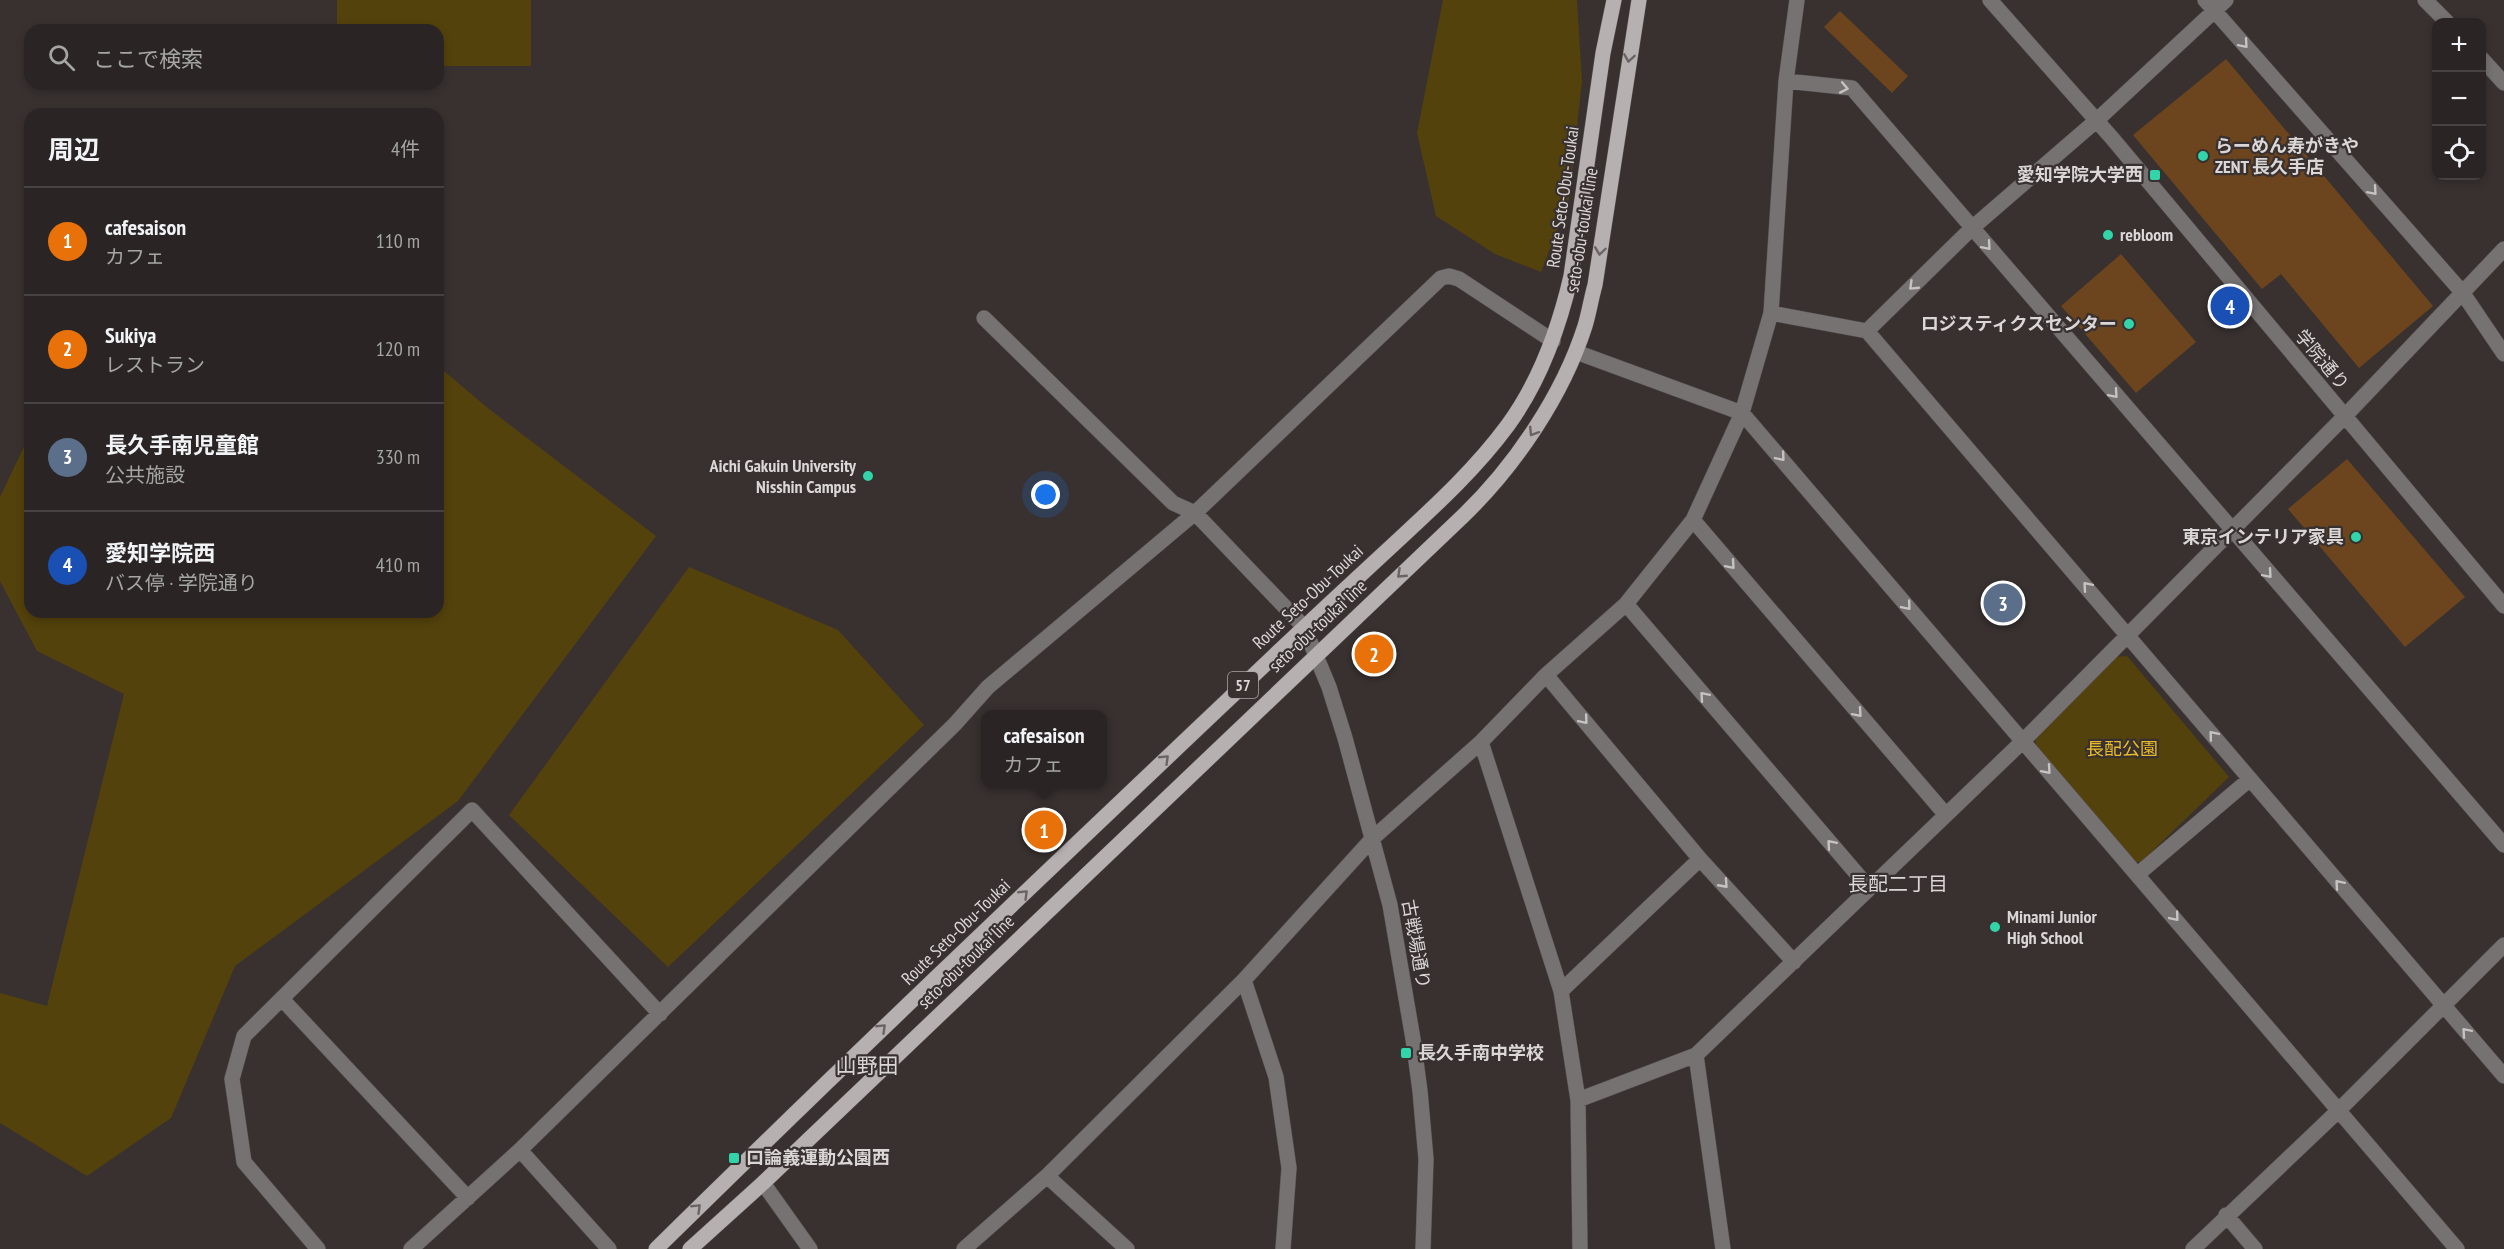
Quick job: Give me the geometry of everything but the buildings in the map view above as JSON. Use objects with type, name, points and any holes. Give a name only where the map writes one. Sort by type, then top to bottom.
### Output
[{"type":"main road","name":"Route Seto-Obu-Toukai","points":[[656,1249],[824,1083],[1448,493],[1481,459],[1523,401],[1552,341],[1571,276],[1603,53],[1614,0]]},
{"type":"main road","name":"seto-obu-toukai line","points":[[690,1249],[763,1183],[1486,494],[1530,437],[1576,352],[1586,326],[1639,0]]},
{"type":"street","points":[[966,1249],[1047,1176],[1244,980],[1373,838],[1481,742],[1546,675],[1626,604],[1693,520],[1742,413],[1771,314],[1786,81],[1797,0]]},
{"type":"street","name":"学院通り","points":[[1990,0],[2097,120],[2504,606]]},
{"type":"street","points":[[1867,331],[1972,228],[2097,120],[2210,5],[2226,0]]},
{"type":"street","points":[[2425,0],[2443,18]]},
{"type":"street","points":[[2210,5],[2462,292],[2504,354]]},
{"type":"street","points":[[2486,64],[2504,83]]},
{"type":"street","points":[[1786,81],[1852,88],[2504,845]]},
{"type":"street","points":[[1578,1100],[1696,1055],[2022,741],[2344,417],[2504,249]]},
{"type":"street","points":[[411,1249],[520,1150],[660,1014],[955,724],[988,687],[1195,513],[1441,278],[1449,276],[1459,279],[1552,341]]},
{"type":"street","points":[[1771,314],[1867,331],[2504,1076]]},
{"type":"street","points":[[984,318],[1173,503],[1195,513],[1304,627]]},
{"type":"street","points":[[1576,352],[1742,413],[2457,1249]]},
{"type":"street","points":[[1693,520],[1946,815]]},
{"type":"street","points":[[1626,604],[1869,888]]},
{"type":"street","name":"古戦場通り","points":[[1304,627],[1329,687],[1390,905],[1420,1091],[1425,1159],[1423,1249]]},
{"type":"street","points":[[1546,675],[1700,859],[1794,962]]},
{"type":"street","points":[[1481,742],[1561,991],[1578,1100],[1580,1249]]},
{"type":"street","points":[[2138,874],[2250,779]]},
{"type":"street","points":[[318,1249],[244,1162],[232,1078],[244,1036],[472,810],[660,1014]]},
{"type":"street","points":[[1561,991],[1700,859]]},
{"type":"street","points":[[2193,1249],[2226,1215],[2338,1111],[2504,945]]},
{"type":"street","points":[[1244,980],[1276,1077],[1288,1157],[1283,1249]]},
{"type":"street","points":[[282,999],[468,1198]]},
{"type":"street","points":[[1696,1055],[1723,1249]]},
{"type":"street","points":[[520,1150],[609,1249]]},
{"type":"street","points":[[1047,1176],[1127,1249]]},
{"type":"street","points":[[763,1183],[810,1249]]},
{"type":"street","points":[[2226,1215],[2255,1249]]},
{"type":"green space","points":[[337,0],[531,0],[531,66],[444,66],[444,24],[337,24]]},
{"type":"green space","points":[[1443,0],[1577,0],[1582,81],[1569,199],[1541,272],[1495,254],[1436,216],[1417,133]]},
{"type":"green space","points":[[444,371],[489,409],[656,536],[458,801],[235,966],[171,1118],[87,1176],[0,1123],[0,993],[47,1006],[124,694],[37,651],[0,581],[0,497],[24,447],[24,618],[444,618]]},
{"type":"green space","points":[[689,567],[838,630],[924,725],[668,967],[509,815]]},
{"type":"green space","name":"長配公園","points":[[2127,656],[2229,777],[2141,862],[2136,862],[2035,747],[2036,739],[2112,657]]},
{"type":"place","name":"らーめん寿がきや ZENT 長久手店","points":[[2203,156]]},
{"type":"place","name":"愛知学院大学西","points":[[2155,175]]},
{"type":"place","name":"rebloom","points":[[2108,235]]},
{"type":"place","name":"愛知学院西","points":[[2230,306]]},
{"type":"place","name":"ロジスティクスセンター","points":[[2129,324]]},
{"type":"place","name":"Aichi Gakuin University Nisshin Campus","points":[[868,476]]},
{"type":"place","name":"東京インテリア家具","points":[[2356,537]]},
{"type":"place","name":"長久手南児童館","points":[[2003,603]]},
{"type":"place","name":"Sukiya","points":[[1374,654]]},
{"type":"place","name":"cafesaison","points":[[1044,830]]},
{"type":"place","name":"Minami Junior High School","points":[[1995,927]]},
{"type":"place","name":"長久手南中学校","points":[[1406,1053]]},
{"type":"place","name":"口論義運動公園西","points":[[734,1158]]},
{"type":"district","name":"長配二丁目","points":[[1898,884]]},
{"type":"district","name":"山野田","points":[[867,1066]]}]
